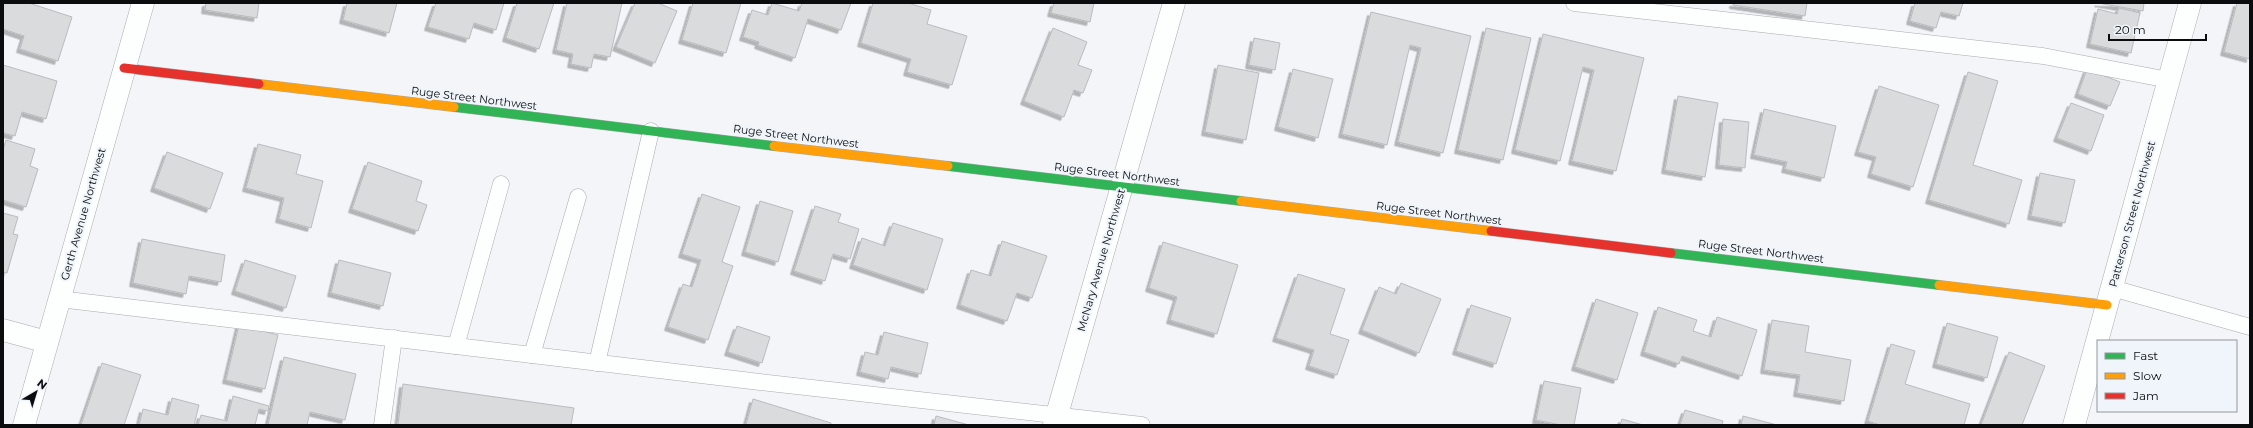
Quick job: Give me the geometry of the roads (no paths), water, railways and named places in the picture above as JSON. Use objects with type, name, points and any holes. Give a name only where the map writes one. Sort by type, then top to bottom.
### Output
[{"type":"street","name":"Gerth Avenue Northwest","points":[[24,425],[143,3]]},
{"type":"street","name":"McNary Avenue Northwest","points":[[1056,420],[1174,3]]},
{"type":"street","name":"Patterson Street Northwest","points":[[2098,340],[2190,3]]},
{"type":"street","name":"Ruge Street Northwest","points":[[124,68],[1122,187],[2110,297]]},
{"type":"street","points":[[3,330],[47,342]]},
{"type":"street","name":"Patterson Street Northwest","points":[[2074,425],[2097,343]]},
{"type":"lane","points":[[1574,3],[2043,56],[2169,80]]},
{"type":"lane","points":[[597,363],[651,131]]},
{"type":"lane","points":[[456,346],[500,184]]},
{"type":"lane","points":[[532,355],[578,197]]},
{"type":"lane","points":[[2110,297],[2250,327]]},
{"type":"lane","points":[[59,299],[394,338],[1056,420],[1142,425]]},
{"type":"lane","points":[[382,425],[394,338]]}]
